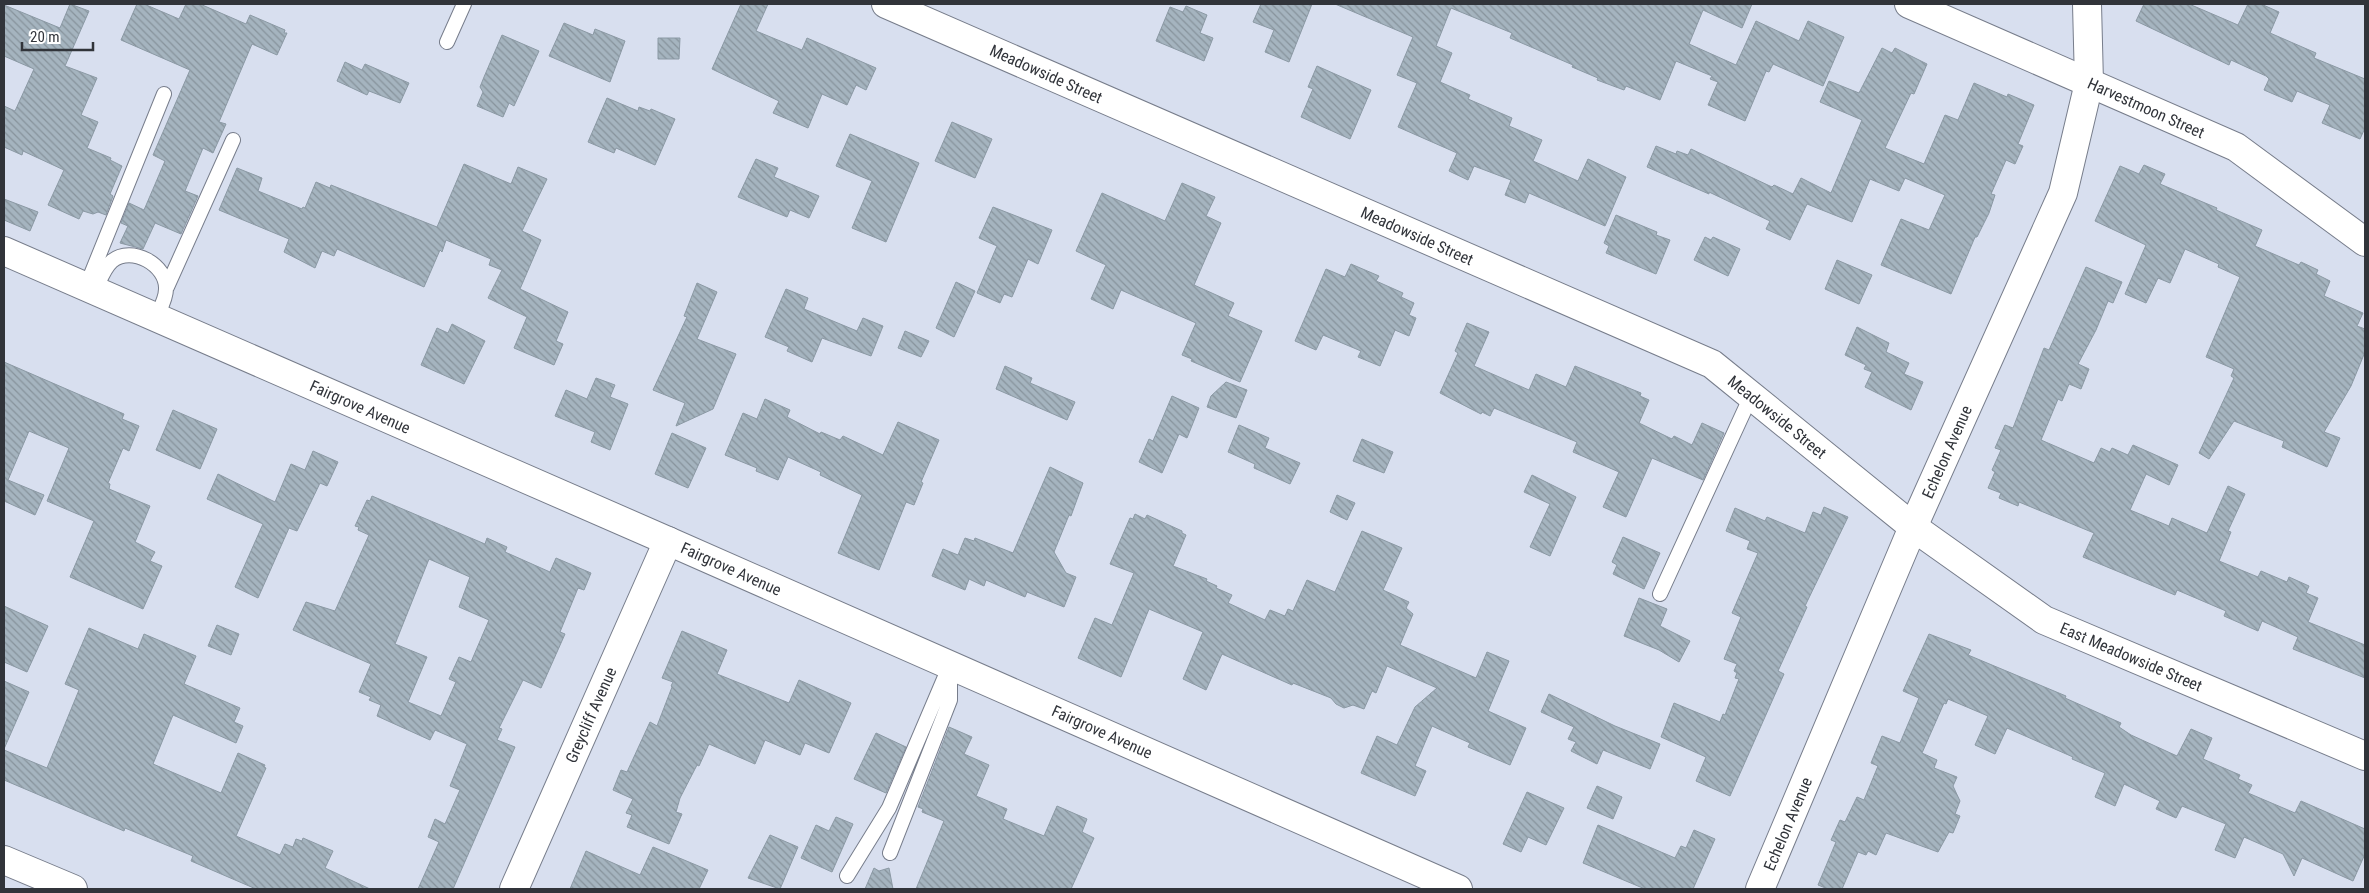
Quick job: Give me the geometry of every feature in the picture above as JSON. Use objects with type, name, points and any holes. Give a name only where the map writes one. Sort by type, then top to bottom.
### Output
[{"type":"street","name":"Meadowside Street","points":[[886,4],[1712,364],[1913,527]]},
{"type":"street","name":"Harvestmoon Street","points":[[1910,4],[2236,148],[2365,242]]},
{"type":"street","name":"Echelon Avenue","points":[[1760,889],[1913,527],[2063,193],[2089,83],[2087,4]]},
{"type":"street","name":"Fairgrove Avenue","points":[[4,252],[668,541],[1458,889]]},
{"type":"street","name":"East Meadowside Street","points":[[1913,527],[2044,620],[2365,756]]},
{"type":"street","name":"Greycliff Avenue","points":[[514,889],[668,541]]},
{"type":"street","points":[[4,860],[73,889]]},
{"type":"lane","points":[[447,42],[464,4]]},
{"type":"lane","points":[[90,289],[164,94]]},
{"type":"lane","points":[[156,318],[167,287],[233,140]]},
{"type":"lane","points":[[90,289],[113,260],[130,256],[142,257],[157,267],[167,287]]},
{"type":"lane","points":[[1660,594],[1751,396]]},
{"type":"lane","points":[[890,853],[950,700],[950,666]]},
{"type":"lane","points":[[847,876],[889,808],[950,666]]},
{"type":"building","points":[[70,4],[89,11],[65,66],[97,78],[81,115],[98,122],[87,148],[111,158],[110,160],[122,166],[110,194],[113,196],[106,215],[98,212],[93,214],[83,211],[79,219],[48,205],[64,170],[23,151],[22,155],[4,147],[4,106],[15,111],[34,69],[4,56],[4,5],[60,28]]},
{"type":"building","points":[[137,4],[144,4],[179,19],[186,4],[200,4],[246,24],[250,15],[285,30],[284,33],[287,33],[277,55],[252,44],[219,122],[226,124],[213,153],[203,148],[185,191],[198,196],[181,234],[155,223],[143,249],[120,243],[128,226],[121,223],[129,203],[144,210],[165,161],[153,155],[190,70],[121,40]]},
{"type":"building","points":[[741,4],[768,4],[756,31],[802,50],[807,38],[876,68],[866,90],[856,85],[847,105],[822,94],[808,128],[773,113],[779,101],[712,69]]},
{"type":"building","points":[[1261,4],[1312,4],[1289,62],[1265,52],[1274,30],[1253,22]]},
{"type":"building","points":[[1335,4],[1752,4],[1742,28],[1703,10],[1689,44],[1736,65],[1756,21],[1799,41],[1808,21],[1844,37],[1823,86],[1773,64],[1769,72],[1766,71],[1745,121],[1708,105],[1718,82],[1710,79],[1712,76],[1676,61],[1660,100],[1626,86],[1624,90],[1597,80],[1598,78],[1572,67],[1573,65],[1510,38],[1512,33],[1451,8],[1436,46],[1452,53],[1440,82],[1470,95],[1468,99],[1512,118],[1509,126],[1542,140],[1533,161],[1578,181],[1588,159],[1626,177],[1605,226],[1529,193],[1525,203],[1505,195],[1511,180],[1474,166],[1468,180],[1449,171],[1457,153],[1398,127],[1417,83],[1397,75],[1413,37]]},
{"type":"building","points":[[2144,4],[2189,4],[2238,25],[2248,4],[2261,4],[2279,12],[2270,33],[2316,53],[2314,58],[2365,79],[2365,128],[2360,139],[2322,123],[2330,105],[2297,91],[2292,102],[2264,90],[2269,79],[2266,76],[2231,60],[2229,65],[2136,21]]},
{"type":"building","points":[[1186,6],[1207,15],[1200,33],[1213,38],[1204,61],[1156,41],[1170,7],[1183,12]]},
{"type":"building","points":[[564,23],[593,35],[595,29],[625,41],[610,82],[549,56]]},
{"type":"building","points":[[502,35],[539,51],[514,106],[509,103],[503,117],[477,106],[483,92],[480,87]]},
{"type":"building","points":[[658,38],[680,38],[679,59],[658,59]]},
{"type":"building","points":[[1882,48],[1892,53],[1895,48],[1927,64],[1914,94],[1911,93],[1885,148],[1924,164],[1945,115],[1958,120],[1974,83],[2007,97],[2008,94],[2034,105],[2018,144],[2023,146],[2015,164],[2006,160],[1991,194],[1995,195],[1989,213],[1977,237],[1975,237],[1951,294],[1881,265],[1901,219],[1929,230],[1945,195],[1905,178],[1899,191],[1870,179],[1852,222],[1807,204],[1790,240],[1766,229],[1770,221],[1709,192],[1709,194],[1647,167],[1656,146],[1676,154],[1677,151],[1688,155],[1691,149],[1772,187],[1774,185],[1793,194],[1801,178],[1831,193],[1862,120],[1820,102],[1829,81],[1859,93]]},
{"type":"building","points":[[345,62],[362,70],[365,64],[409,83],[400,103],[369,91],[367,95],[337,81]]},
{"type":"building","points":[[1317,66],[1371,90],[1350,139],[1301,117],[1313,89],[1308,87]]},
{"type":"building","points":[[607,98],[638,111],[639,107],[650,111],[651,109],[675,119],[655,165],[616,148],[614,153],[588,142]]},
{"type":"building","points":[[952,122],[992,139],[975,178],[935,161]]},
{"type":"building","points":[[850,134],[919,163],[886,242],[852,228],[872,181],[836,166]]},
{"type":"building","points":[[756,159],[778,168],[774,177],[819,196],[809,218],[790,210],[787,217],[738,197]]},
{"type":"building","points":[[464,164],[511,184],[518,167],[547,179],[522,231],[541,240],[520,289],[568,312],[556,341],[563,344],[554,365],[514,348],[527,317],[488,298],[502,270],[489,265],[491,259],[446,240],[424,287],[337,249],[334,256],[322,251],[315,268],[284,252],[289,239],[219,210],[237,168],[262,178],[258,191],[302,209],[303,207],[305,208],[316,182],[330,188],[331,185],[437,227]]},
{"type":"building","points":[[2144,165],[2165,174],[2160,184],[2217,208],[2216,210],[2262,230],[2255,246],[2299,265],[2301,262],[2318,270],[2316,274],[2330,281],[2324,296],[2363,313],[2357,326],[2365,329],[2365,352],[2351,386],[2324,432],[2340,438],[2327,467],[2282,447],[2284,441],[2234,421],[2209,459],[2199,453],[2234,378],[2231,376],[2234,369],[2206,357],[2240,277],[2218,267],[2219,264],[2185,249],[2170,283],[2158,278],[2146,303],[2125,294],[2146,245],[2095,221],[2120,166],[2139,174]]},
{"type":"building","points":[[1182,183],[1215,197],[1206,216],[1221,223],[1194,285],[1234,303],[1228,316],[1262,331],[1240,382],[1191,361],[1192,359],[1182,355],[1196,323],[1121,290],[1113,309],[1091,299],[1106,265],[1076,251],[1102,193],[1165,221]]},
{"type":"building","points":[[4,199],[38,212],[30,231],[4,220]]},
{"type":"building","points":[[993,207],[1052,230],[1038,264],[1028,259],[1012,297],[1004,294],[1000,303],[977,293],[997,246],[979,238]]},
{"type":"building","points":[[1616,215],[1657,232],[1656,235],[1670,240],[1656,274],[1606,253],[1609,246],[1604,243]]},
{"type":"building","points":[[1705,237],[1711,240],[1713,237],[1740,249],[1728,276],[1694,260]]},
{"type":"building","points":[[1837,260],[1872,275],[1859,304],[1825,289]]},
{"type":"building","points":[[1351,264],[1379,276],[1376,281],[1403,293],[1401,297],[1414,303],[1409,315],[1416,318],[1409,336],[1395,330],[1380,366],[1358,357],[1361,351],[1323,335],[1316,350],[1295,341],[1326,269],[1345,277]]},
{"type":"building","points":[[2086,267],[2122,282],[2113,303],[2108,301],[2096,330],[2078,364],[2089,369],[2081,389],[2069,384],[2062,401],[2058,399],[2041,440],[2094,463],[2101,448],[2110,452],[2112,448],[2128,455],[2133,445],[2178,465],[2169,485],[2146,474],[2130,510],[2169,526],[2172,518],[2207,533],[2228,486],[2245,494],[2228,531],[2231,532],[2219,561],[2258,577],[2261,571],[2287,582],[2289,577],[2309,586],[2306,593],[2318,598],[2308,622],[2365,645],[2365,678],[2293,649],[2298,637],[2262,621],[2258,631],[2224,616],[2226,611],[2177,590],[2175,595],[2083,557],[2094,533],[2019,502],[2018,506],[1999,498],[2001,493],[1988,488],[1995,472],[1992,470],[2001,450],[1995,448],[2005,425],[2013,428],[2044,348],[2049,350]]},
{"type":"building","points":[[956,282],[975,291],[954,337],[936,328]]},
{"type":"building","points":[[697,283],[717,292],[697,339],[736,354],[713,409],[676,426],[685,403],[653,390],[687,317],[684,316]]},
{"type":"building","points":[[786,289],[808,298],[804,309],[857,331],[863,318],[883,326],[871,356],[822,338],[812,362],[787,351],[789,347],[765,337]]},
{"type":"building","points":[[1467,323],[1489,332],[1474,366],[1529,390],[1536,374],[1566,387],[1575,366],[1641,393],[1640,396],[1649,400],[1639,423],[1672,439],[1674,436],[1692,445],[1702,423],[1724,433],[1703,480],[1652,458],[1626,517],[1603,507],[1619,472],[1573,452],[1577,442],[1494,408],[1490,416],[1482,412],[1481,414],[1440,393],[1458,353],[1455,351]]},
{"type":"building","points":[[452,324],[485,341],[464,384],[421,365],[437,328],[448,333]]},
{"type":"building","points":[[1857,327],[1889,343],[1886,352],[1909,363],[1904,374],[1923,382],[1911,410],[1865,387],[1872,372],[1864,369],[1866,365],[1845,355]]},
{"type":"building","points":[[905,331],[929,341],[921,357],[898,348]]},
{"type":"building","points":[[4,362],[124,414],[122,419],[139,426],[129,451],[123,448],[108,483],[110,484],[109,489],[150,506],[135,542],[155,552],[150,561],[162,566],[143,609],[70,577],[94,521],[47,501],[69,448],[29,431],[8,480],[44,495],[35,515],[4,501]]},
{"type":"building","points":[[1005,366],[1032,378],[1030,383],[1075,402],[1067,420],[996,389]]},
{"type":"building","points":[[596,378],[615,385],[610,397],[628,404],[610,450],[591,442],[595,432],[555,416],[566,390],[587,399]]},
{"type":"building","points":[[1226,382],[1247,390],[1236,418],[1207,407],[1211,396]]},
{"type":"building","points":[[1172,396],[1199,408],[1187,438],[1179,434],[1162,473],[1139,462],[1149,439],[1153,441]]},
{"type":"building","points":[[765,399],[790,410],[787,417],[820,434],[821,432],[840,440],[843,436],[883,455],[898,422],[939,440],[921,482],[923,483],[914,505],[906,502],[879,570],[838,553],[862,495],[820,475],[821,472],[788,457],[778,480],[756,471],[757,468],[725,455],[743,413],[757,419]]},
{"type":"building","points":[[173,410],[217,429],[200,469],[156,450]]},
{"type":"building","points":[[1239,425],[1269,438],[1265,448],[1300,463],[1290,484],[1254,468],[1255,464],[1228,452]]},
{"type":"building","points":[[672,433],[706,448],[688,488],[655,474]]},
{"type":"building","points":[[1362,439],[1393,452],[1384,473],[1353,461]]},
{"type":"building","points":[[313,451],[338,462],[327,486],[320,483],[297,531],[289,528],[258,598],[235,587],[263,524],[207,499],[218,474],[275,502],[291,464],[305,470]]},
{"type":"building","points":[[1050,467],[1083,483],[1071,516],[1069,515],[1054,552],[1066,573],[1076,577],[1064,607],[1027,592],[1025,597],[986,580],[984,586],[969,579],[965,590],[932,576],[943,549],[958,555],[965,538],[974,541],[975,538],[1013,553]]},
{"type":"building","points":[[1532,475],[1576,497],[1550,556],[1530,547],[1550,504],[1524,492]]},
{"type":"building","points":[[1337,495],[1355,503],[1347,520],[1330,512]]},
{"type":"building","points":[[372,496],[485,544],[487,538],[507,547],[505,552],[550,572],[556,558],[591,573],[584,590],[578,588],[560,632],[565,634],[541,688],[523,680],[499,728],[502,729],[497,740],[515,747],[453,889],[418,889],[439,842],[428,837],[435,819],[445,824],[460,790],[450,786],[467,744],[435,730],[430,740],[377,716],[381,705],[369,700],[371,697],[359,692],[371,664],[293,630],[306,602],[335,611],[369,535],[358,530],[359,527],[355,526],[367,500],[370,501]],"holes":[[[429,559],[470,577],[459,607],[489,620],[471,662],[459,657],[449,679],[456,682],[441,716],[408,702],[427,657],[395,644]]]},
{"type":"building","points":[[1824,507],[1848,517],[1805,606],[1807,607],[1778,671],[1784,674],[1730,796],[1696,781],[1706,757],[1661,737],[1674,703],[1720,722],[1723,714],[1725,715],[1739,679],[1735,678],[1737,673],[1734,671],[1737,664],[1724,659],[1741,617],[1732,613],[1758,553],[1747,549],[1750,541],[1726,531],[1735,508],[1765,521],[1767,517],[1805,533],[1813,512],[1821,515]]},
{"type":"building","points":[[1135,514],[1145,519],[1147,515],[1182,531],[1186,535],[1173,566],[1207,579],[1206,581],[1217,586],[1216,588],[1232,595],[1228,603],[1265,620],[1270,610],[1285,616],[1288,609],[1293,611],[1307,580],[1335,592],[1362,531],[1402,548],[1383,590],[1409,602],[1406,608],[1413,614],[1400,645],[1476,678],[1487,652],[1509,661],[1488,711],[1526,728],[1510,765],[1468,747],[1470,743],[1432,726],[1415,766],[1426,771],[1415,796],[1361,773],[1377,736],[1397,745],[1415,707],[1437,688],[1387,666],[1376,693],[1372,691],[1364,709],[1353,705],[1344,708],[1336,704],[1331,698],[1293,683],[1292,685],[1222,654],[1206,690],[1183,679],[1203,632],[1149,609],[1121,677],[1078,658],[1095,618],[1112,625],[1134,573],[1110,564],[1130,518],[1133,519]]},
{"type":"building","points":[[1623,537],[1660,553],[1644,589],[1613,574],[1617,565],[1612,562]]},
{"type":"building","points":[[1639,598],[1667,609],[1660,626],[1690,641],[1679,662],[1659,650],[1624,636]]},
{"type":"building","points":[[4,606],[48,626],[27,672],[4,662]]},
{"type":"building","points":[[217,625],[239,634],[231,655],[208,646]]},
{"type":"building","points":[[89,628],[138,649],[144,634],[196,656],[184,684],[240,708],[234,722],[243,726],[236,743],[173,715],[153,764],[221,793],[238,753],[265,765],[264,767],[266,768],[236,836],[280,855],[285,844],[293,847],[296,839],[302,841],[303,838],[333,851],[325,868],[370,889],[256,889],[191,861],[193,856],[125,828],[124,831],[4,780],[4,750],[47,768],[79,690],[65,684]]},
{"type":"building","points":[[682,631],[727,650],[717,674],[789,703],[799,680],[851,703],[829,753],[805,743],[800,755],[765,740],[755,764],[709,744],[699,766],[697,765],[680,798],[676,812],[682,814],[669,844],[627,827],[632,815],[626,813],[633,799],[613,790],[621,770],[627,772],[650,722],[657,726],[673,682],[662,678]]},
{"type":"building","points":[[1929,634],[1971,650],[1968,655],[2066,696],[2065,698],[2121,723],[2119,727],[2131,735],[2177,756],[2191,729],[2212,738],[2203,759],[2240,775],[2238,779],[2252,785],[2248,793],[2295,813],[2301,801],[2365,829],[2365,854],[2353,881],[2302,858],[2294,876],[2283,854],[2244,837],[2235,858],[2215,850],[2226,824],[2182,806],[2176,818],[2156,809],[2160,801],[2124,784],[2115,806],[2095,797],[2105,773],[2007,728],[1995,754],[1975,745],[1988,716],[1948,699],[1946,704],[1944,703],[1922,753],[1937,760],[1934,768],[1957,777],[1953,786],[1960,801],[1955,814],[1960,816],[1953,833],[1949,832],[1938,852],[1886,833],[1876,855],[1868,851],[1866,855],[1858,852],[1842,889],[1828,889],[1818,885],[1836,842],[1831,840],[1840,820],[1845,822],[1857,797],[1864,800],[1878,766],[1871,763],[1882,736],[1900,743],[1919,698],[1903,691]]},
{"type":"building","points":[[4,681],[29,692],[4,749]]},
{"type":"building","points":[[1549,694],[1615,726],[1660,744],[1650,769],[1603,750],[1597,764],[1571,751],[1576,742],[1568,739],[1574,727],[1541,712]]},
{"type":"building","points":[[949,727],[972,737],[964,754],[989,765],[976,796],[1007,809],[1003,819],[1044,836],[1057,806],[1087,819],[1082,832],[1094,838],[1071,889],[916,889],[944,821],[922,812],[923,809],[918,807]]},
{"type":"building","points":[[876,733],[906,747],[886,793],[854,779]]},
{"type":"building","points":[[1597,786],[1622,797],[1613,819],[1587,808]]},
{"type":"building","points":[[1527,792],[1564,808],[1546,845],[1528,837],[1521,852],[1503,844]]},
{"type":"building","points":[[836,817],[853,824],[832,872],[801,858],[816,825],[829,831]]},
{"type":"building","points":[[1598,825],[1675,858],[1681,846],[1686,848],[1694,830],[1715,839],[1693,889],[1645,889],[1583,863]]},
{"type":"building","points":[[770,835],[798,847],[780,889],[748,878]]},
{"type":"building","points":[[653,847],[708,870],[699,889],[570,889],[586,851],[640,875]]},
{"type":"building","points":[[874,868],[879,871],[889,868],[893,889],[865,889]]}]
